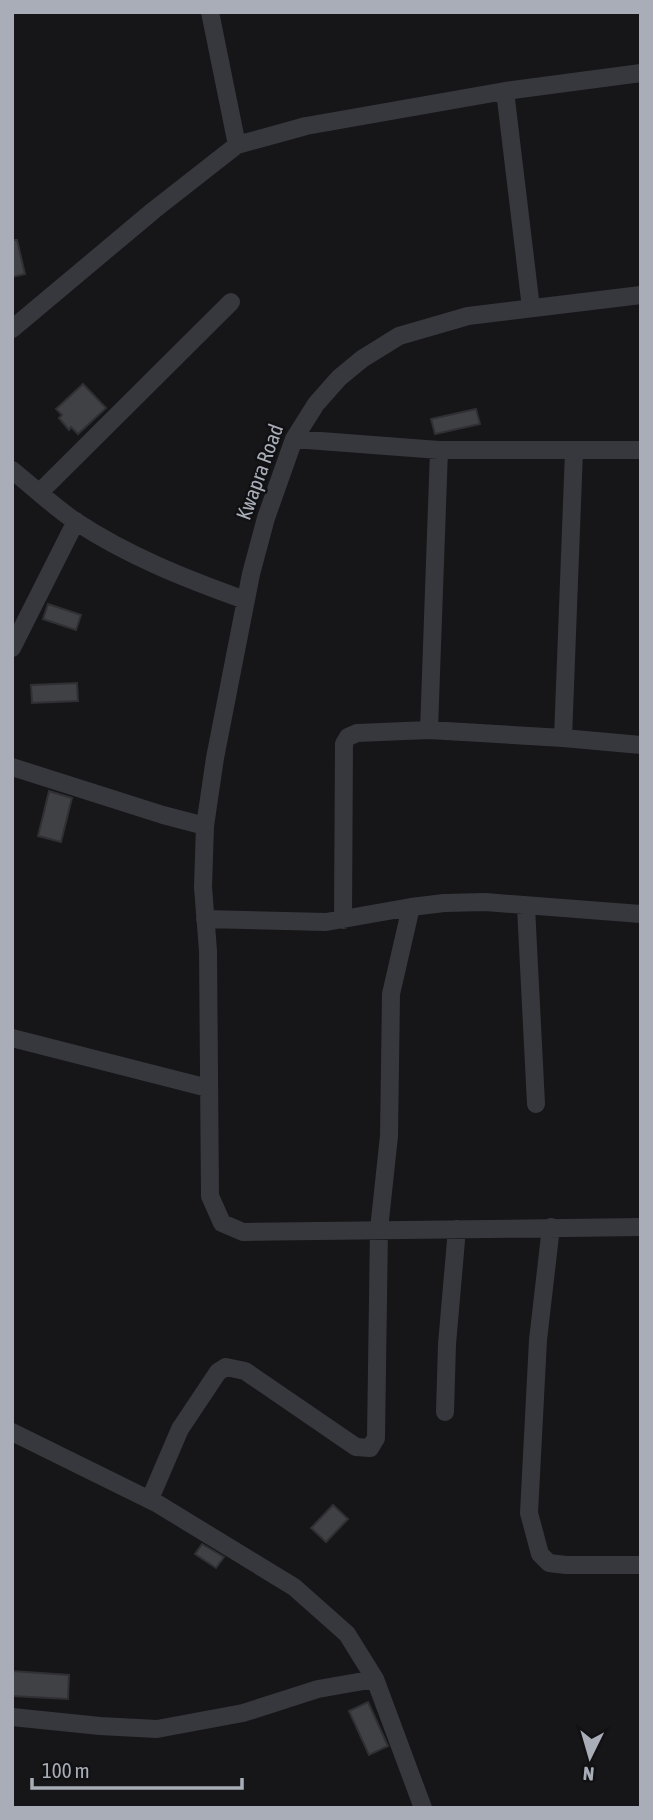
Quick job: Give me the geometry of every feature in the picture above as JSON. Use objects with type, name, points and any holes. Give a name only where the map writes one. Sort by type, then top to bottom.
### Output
[{"type":"street","points":[[210,12],[237,145]]},
{"type":"street","points":[[12,329],[154,210],[237,145],[286,130],[505,92],[641,73]]},
{"type":"street","points":[[505,92],[531,308]]},
{"type":"street","name":"Kwapra Road","points":[[641,295],[468,316],[399,336],[362,359],[339,378],[316,404],[294,439],[266,518],[245,600],[205,826],[203,887],[210,1196],[222,1223],[243,1232],[641,1227]]},
{"type":"street","points":[[40,492],[231,302]]},
{"type":"street","points":[[294,439],[439,450],[641,450]]},
{"type":"street","points":[[429,730],[439,450]]},
{"type":"street","points":[[563,738],[574,451]]},
{"type":"street","points":[[12,470],[76,521],[147,562],[182,578],[245,600]]},
{"type":"street","points":[[12,648],[76,521]]},
{"type":"street","points":[[343,920],[344,744],[348,737],[357,733],[429,730],[641,745]]},
{"type":"street","points":[[12,767],[205,826]]},
{"type":"street","points":[[205,919],[303,923],[343,920],[444,903],[485,902],[641,914]]},
{"type":"street","points":[[150,1499],[180,1429],[218,1372],[226,1367],[245,1371],[355,1447],[364,1449],[373,1445],[376,1438],[379,1229],[389,1136],[391,994],[411,907]]},
{"type":"street","points":[[526,907],[536,1104]]},
{"type":"street","points":[[12,1038],[208,1088]]},
{"type":"street","points":[[551,1227],[538,1340],[528,1513],[534,1539],[540,1554],[549,1563],[641,1565]]},
{"type":"street","points":[[445,1412],[447,1344],[457,1229]]},
{"type":"street","points":[[12,1432],[150,1499],[294,1587],[347,1634],[375,1679],[423,1808]]},
{"type":"street","points":[[12,1717],[157,1729],[243,1713],[318,1689],[375,1679]]},
{"type":"building","points":[[12,240],[17,240],[25,274],[12,277]]},
{"type":"building","points":[[83,384],[106,408],[78,434],[71,427],[69,430],[59,418],[62,415],[56,409]]},
{"type":"building","points":[[476,409],[480,424],[435,434],[431,419]]},
{"type":"building","points":[[48,604],[81,615],[76,630],[43,619]]},
{"type":"building","points":[[77,683],[78,701],[32,703],[31,685]]},
{"type":"building","points":[[49,791],[72,798],[61,842],[38,836]]},
{"type":"building","points":[[333,1505],[348,1519],[326,1542],[311,1528]]},
{"type":"building","points":[[202,1544],[224,1557],[216,1568],[195,1554]]},
{"type":"building","points":[[12,1671],[69,1675],[68,1699],[12,1696]]},
{"type":"building","points":[[368,1702],[388,1746],[369,1755],[349,1711]]}]
